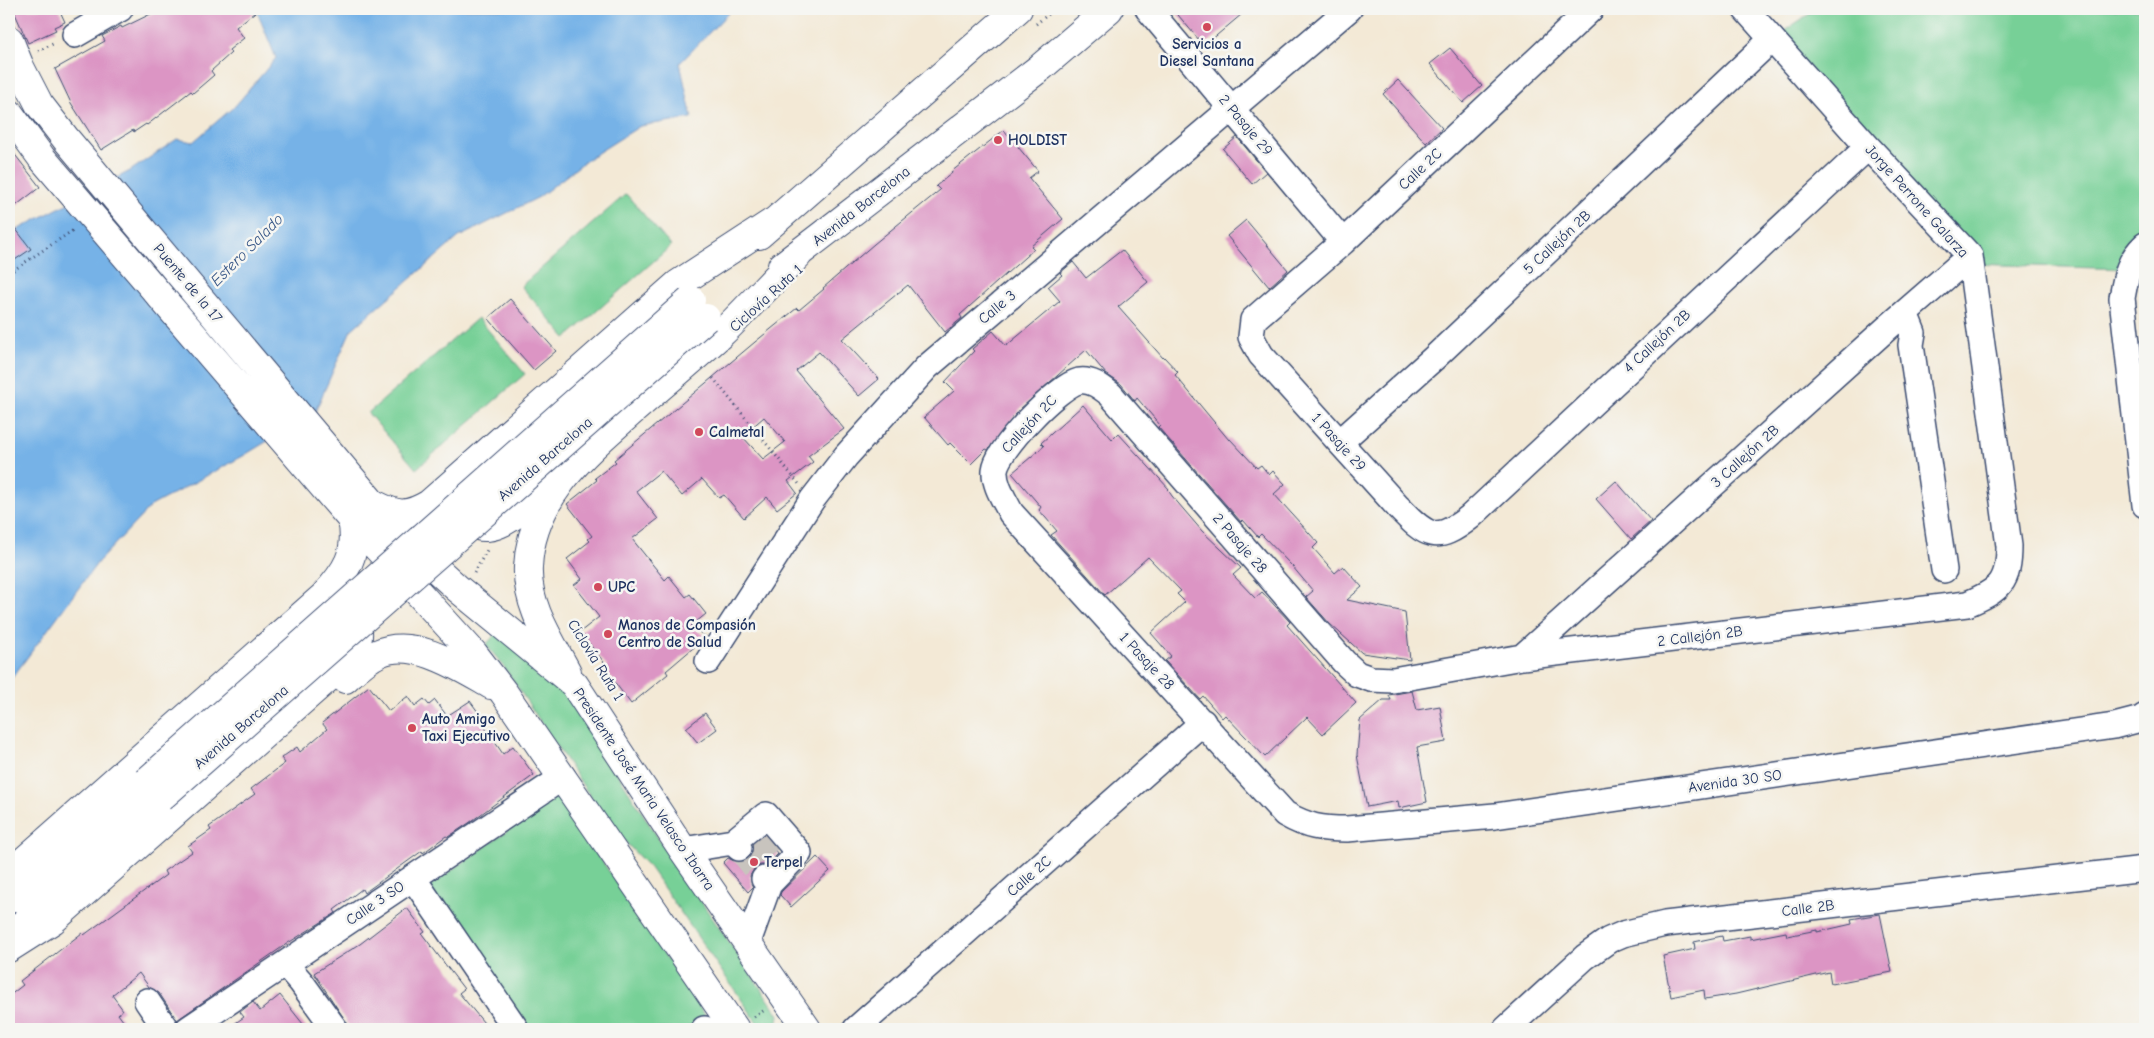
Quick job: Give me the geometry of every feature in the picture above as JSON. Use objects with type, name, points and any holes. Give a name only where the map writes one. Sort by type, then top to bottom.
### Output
[{"type":"main road","name":"Avenida Barcelona","points":[[9,941],[40,904],[153,790],[698,309],[773,222],[1018,9]]},
{"type":"main road","name":"Avenida Barcelona","points":[[698,309],[798,255],[1041,67],[1109,9]]},
{"type":"main road","name":"Puente de la 17","points":[[15,56],[39,104],[358,507]]},
{"type":"main road","name":"Puente de la 17","points":[[9,113],[41,157],[358,507]]},
{"type":"main road","points":[[358,507],[405,514],[416,512],[429,504],[678,284],[773,222]]},
{"type":"main road","points":[[469,469],[460,481],[455,500],[467,519],[478,526],[487,528],[512,517],[721,334],[798,255]]},
{"type":"main road","points":[[574,684],[540,623],[529,587],[528,566],[532,542],[546,504],[555,488],[583,454]]},
{"type":"main road","points":[[9,877],[16,868],[324,596],[348,564],[354,545],[358,507]]},
{"type":"main road","points":[[358,507],[504,692],[563,777],[744,1024]]},
{"type":"main road","name":"Presidente José Maria Velasco Ibarra","points":[[358,507],[422,556],[457,588],[574,684],[683,850],[806,1029]]},
{"type":"main road","points":[[9,948],[53,920],[346,662],[355,652],[359,640],[358,629],[351,617],[341,610],[328,608],[304,614]]},
{"type":"main road","points":[[252,745],[307,711],[369,658],[390,650],[413,649],[454,663],[504,692]]},
{"type":"main road","name":"Avenida Barcelona","points":[[9,899],[153,790]]},
{"type":"main road","points":[[783,1029],[789,1016],[786,998]]},
{"type":"street","points":[[75,35],[120,9]]},
{"type":"street","name":"2 Pasaje 29","points":[[1148,9],[1342,242]]},
{"type":"street","name":"Calle 3","points":[[708,661],[812,500],[846,456],[927,367],[1349,9]]},
{"type":"street","name":"Calle 2C","points":[[1250,330],[1253,320],[1258,315],[1342,242],[1591,9]]},
{"type":"street","name":"Jorge Perrone Galarza","points":[[1745,9],[1868,147],[1970,256],[2009,546],[2009,564],[2002,584]]},
{"type":"street","name":"5 Callejón 2B","points":[[1340,442],[1434,358],[1772,39]]},
{"type":"street","name":"4 Callejón 2B","points":[[1446,534],[1470,517],[1868,147]]},
{"type":"street","points":[[2145,246],[2137,252],[2127,270],[2122,298],[2145,505]]},
{"type":"street","name":"3 Callejón 2B","points":[[1522,657],[1886,329],[1970,256]]},
{"type":"street","points":[[2122,298],[2145,289]]},
{"type":"street","points":[[1905,313],[1913,333],[1911,345],[1944,570]]},
{"type":"street","points":[[1886,329],[1899,340],[1911,345]]},
{"type":"street","name":"1 Pasaje 29","points":[[1250,330],[1251,337],[1260,355],[1411,521],[1432,534],[1446,534]]},
{"type":"street","name":"Callejón 2C","points":[[995,470],[998,458],[1005,447],[1054,396],[1079,381],[1088,381],[1099,385]]},
{"type":"street","name":"2 Pasaje 28","points":[[1099,385],[1110,394],[1344,662],[1357,674],[1371,678],[1393,680]]},
{"type":"street","name":"1 Pasaje 28","points":[[995,470],[997,485],[1011,513],[1285,814],[1304,825],[1323,829]]},
{"type":"street","name":"2 Callejón 2B","points":[[1393,680],[1522,657],[1967,604],[1986,596],[2002,584]]},
{"type":"street","name":"Avenida 30 SO","points":[[1323,829],[1347,829],[1495,816],[2114,726],[2141,719],[2145,716]]},
{"type":"street","name":"Calle 2C","points":[[856,1029],[1203,722]]},
{"type":"street","name":"Calle 3 SO","points":[[188,1029],[563,777]]},
{"type":"street","points":[[683,850],[743,839],[766,814],[799,852],[773,875],[748,942]]},
{"type":"street","name":"Calle 2B","points":[[1506,1029],[1585,957],[1609,940],[1623,934],[1665,924],[2145,869]]},
{"type":"street","points":[[413,878],[516,1029]]},
{"type":"street","points":[[285,964],[301,982],[334,1029]]},
{"type":"street","points":[[148,1001],[166,1029]]},
{"type":"path","points":[[15,56],[75,35]]},
{"type":"path","points":[[9,273],[77,227]]},
{"type":"path","points":[[713,378],[812,500]]},
{"type":"path","points":[[744,1024],[786,998]]},
{"type":"green space","points":[[1817,9],[2145,9],[2145,245],[2127,269],[1971,264],[1772,39]]},
{"type":"green space","points":[[626,194],[671,246],[566,338],[521,286]]},
{"type":"green space","points":[[478,318],[525,374],[416,469],[368,413]]},
{"type":"green space","points":[[498,631],[556,683],[574,705],[667,852],[779,1015],[777,1026],[768,1029],[759,1025],[650,868],[610,826],[502,664],[486,645]]},
{"type":"green space","points":[[558,795],[705,1015],[685,1029],[527,1029],[428,887]]},
{"type":"water","name":"Estero Salado","points":[[256,9],[732,9],[680,63],[692,118],[640,126],[588,159],[539,197],[459,237],[351,330],[315,412],[243,456],[151,506],[98,562],[9,682],[9,234],[130,171],[177,139],[193,142],[236,105],[276,58]]},
{"type":"building","points":[[13,9],[59,9],[65,22],[54,27],[56,30],[28,43]]},
{"type":"building","points":[[161,9],[259,9],[236,27],[244,38],[229,50],[231,53],[211,71],[214,75],[193,93],[191,91],[147,125],[134,132],[133,130],[101,150],[71,103],[55,69],[105,41],[102,36]]},
{"type":"building","name":"Servicios a Diesel Santana","points":[[1173,9],[1248,9],[1204,46]]},
{"type":"building","points":[[1450,48],[1482,86],[1463,103],[1430,64]]},
{"type":"building","points":[[1398,80],[1442,128],[1426,143],[1383,94]]},
{"type":"building","points":[[1004,130],[1038,171],[1029,178],[1063,219],[1031,246],[1034,249],[960,315],[962,318],[945,332],[908,285],[842,339],[879,379],[859,396],[819,352],[796,371],[844,429],[808,456],[813,462],[788,481],[797,493],[777,509],[767,497],[744,518],[724,495],[719,498],[702,479],[682,496],[661,471],[636,491],[658,519],[632,539],[665,580],[669,576],[686,597],[690,594],[706,614],[691,626],[706,637],[666,671],[668,674],[631,704],[604,668],[607,666],[580,632],[599,617],[574,585],[582,579],[567,559],[590,541],[588,539],[592,536],[567,504],[597,480],[595,478],[616,462],[614,460],[755,342],[797,308],[799,310],[874,244],[940,190],[936,186]],"holes":[[[764,417],[785,442],[763,459],[742,436]]]},
{"type":"building","points":[[1237,137],[1266,172],[1252,184],[1223,149]]},
{"type":"building","points":[[9,147],[40,187],[9,211]]},
{"type":"building","points":[[9,220],[31,249],[9,264]]},
{"type":"building","points":[[1246,220],[1288,270],[1269,287],[1227,236]]},
{"type":"building","points":[[1122,250],[1148,282],[1118,307],[1163,358],[1178,372],[1175,375],[1229,440],[1257,468],[1261,465],[1269,475],[1273,471],[1285,484],[1274,494],[1318,543],[1313,548],[1335,573],[1343,566],[1362,587],[1347,600],[1405,612],[1410,660],[1362,653],[1330,624],[1306,597],[1313,591],[1292,566],[1261,534],[1258,537],[1243,520],[1241,522],[1158,427],[1160,425],[1137,398],[1135,401],[1121,384],[1106,374],[1086,350],[1020,409],[988,450],[986,449],[971,464],[950,443],[948,445],[924,417],[954,391],[945,382],[974,351],[972,349],[993,331],[1006,346],[1060,301],[1048,287],[1073,262],[1086,278]]},
{"type":"building","points":[[510,299],[556,351],[534,370],[488,318]]},
{"type":"building","points":[[1083,405],[1112,439],[1118,433],[1169,489],[1172,496],[1202,531],[1241,568],[1233,575],[1255,598],[1262,592],[1290,622],[1287,625],[1356,703],[1323,734],[1307,717],[1265,757],[1225,715],[1222,718],[1203,696],[1200,699],[1165,661],[1171,656],[1151,633],[1185,602],[1177,594],[1181,591],[1148,557],[1105,595],[1051,535],[1057,531],[1039,510],[1041,507],[1012,473],[1044,446],[1041,443]]},
{"type":"building","points":[[1616,481],[1651,521],[1631,539],[1596,499]]},
{"type":"building","points":[[369,686],[389,711],[408,696],[415,706],[424,699],[429,705],[435,700],[447,716],[470,701],[487,724],[484,726],[503,754],[513,746],[534,775],[469,823],[448,837],[446,836],[423,853],[422,851],[364,893],[362,889],[334,910],[336,913],[288,943],[177,1020],[159,993],[149,987],[139,973],[112,995],[123,1010],[118,1014],[129,1029],[9,1029],[9,996],[23,985],[20,981],[82,933],[84,935],[166,875],[164,871],[192,852],[188,846],[211,830],[209,827],[255,794],[251,789],[285,763],[281,758],[297,747],[300,752],[327,729],[322,723]]},
{"type":"building","points":[[1412,691],[1417,710],[1440,706],[1446,742],[1417,747],[1427,802],[1399,808],[1398,801],[1367,807],[1357,755],[1360,720],[1383,700],[1391,700],[1389,695]]},
{"type":"building","points":[[705,713],[717,729],[698,743],[686,728]]},
{"type":"building","points":[[763,836],[778,854],[767,865],[760,865],[754,869],[750,876],[753,887],[748,892],[723,863],[728,858],[736,862],[743,862],[749,858],[753,852],[753,844]]},
{"type":"building","points":[[817,857],[830,871],[791,907],[780,895],[781,892]]},
{"type":"building","points":[[407,908],[425,932],[422,934],[464,989],[459,993],[489,1029],[351,1029],[314,973],[360,944]]},
{"type":"building","points":[[1880,914],[1892,972],[1831,984],[1829,972],[1736,994],[1705,999],[1704,990],[1671,997],[1663,956],[1695,949],[1694,942],[1722,936],[1723,941],[1750,936],[1750,939],[1786,932],[1787,936],[1817,930],[1817,932],[1852,924],[1851,919]]},
{"type":"building","points":[[280,995],[307,1029],[227,1029],[244,1017],[240,1012],[253,1002],[260,1011]]},
{"type":"tunnel","points":[[753,837],[778,867]]},
{"type":"tunnel","points":[[739,848],[764,879]]},
{"type":"place","name":"Servicios a Diesel Santana","points":[[1207,27]]},
{"type":"place","name":"HOLDIST","points":[[998,140]]},
{"type":"place","name":"Calmetal","points":[[699,432]]},
{"type":"place","name":"UPC","points":[[598,587]]},
{"type":"place","name":"Manos de Compasión Centro de Salud","points":[[608,634]]},
{"type":"place","name":"Auto Amigo Taxi Ejecutivo","points":[[412,728]]},
{"type":"place","name":"Terpel","points":[[754,862]]}]
